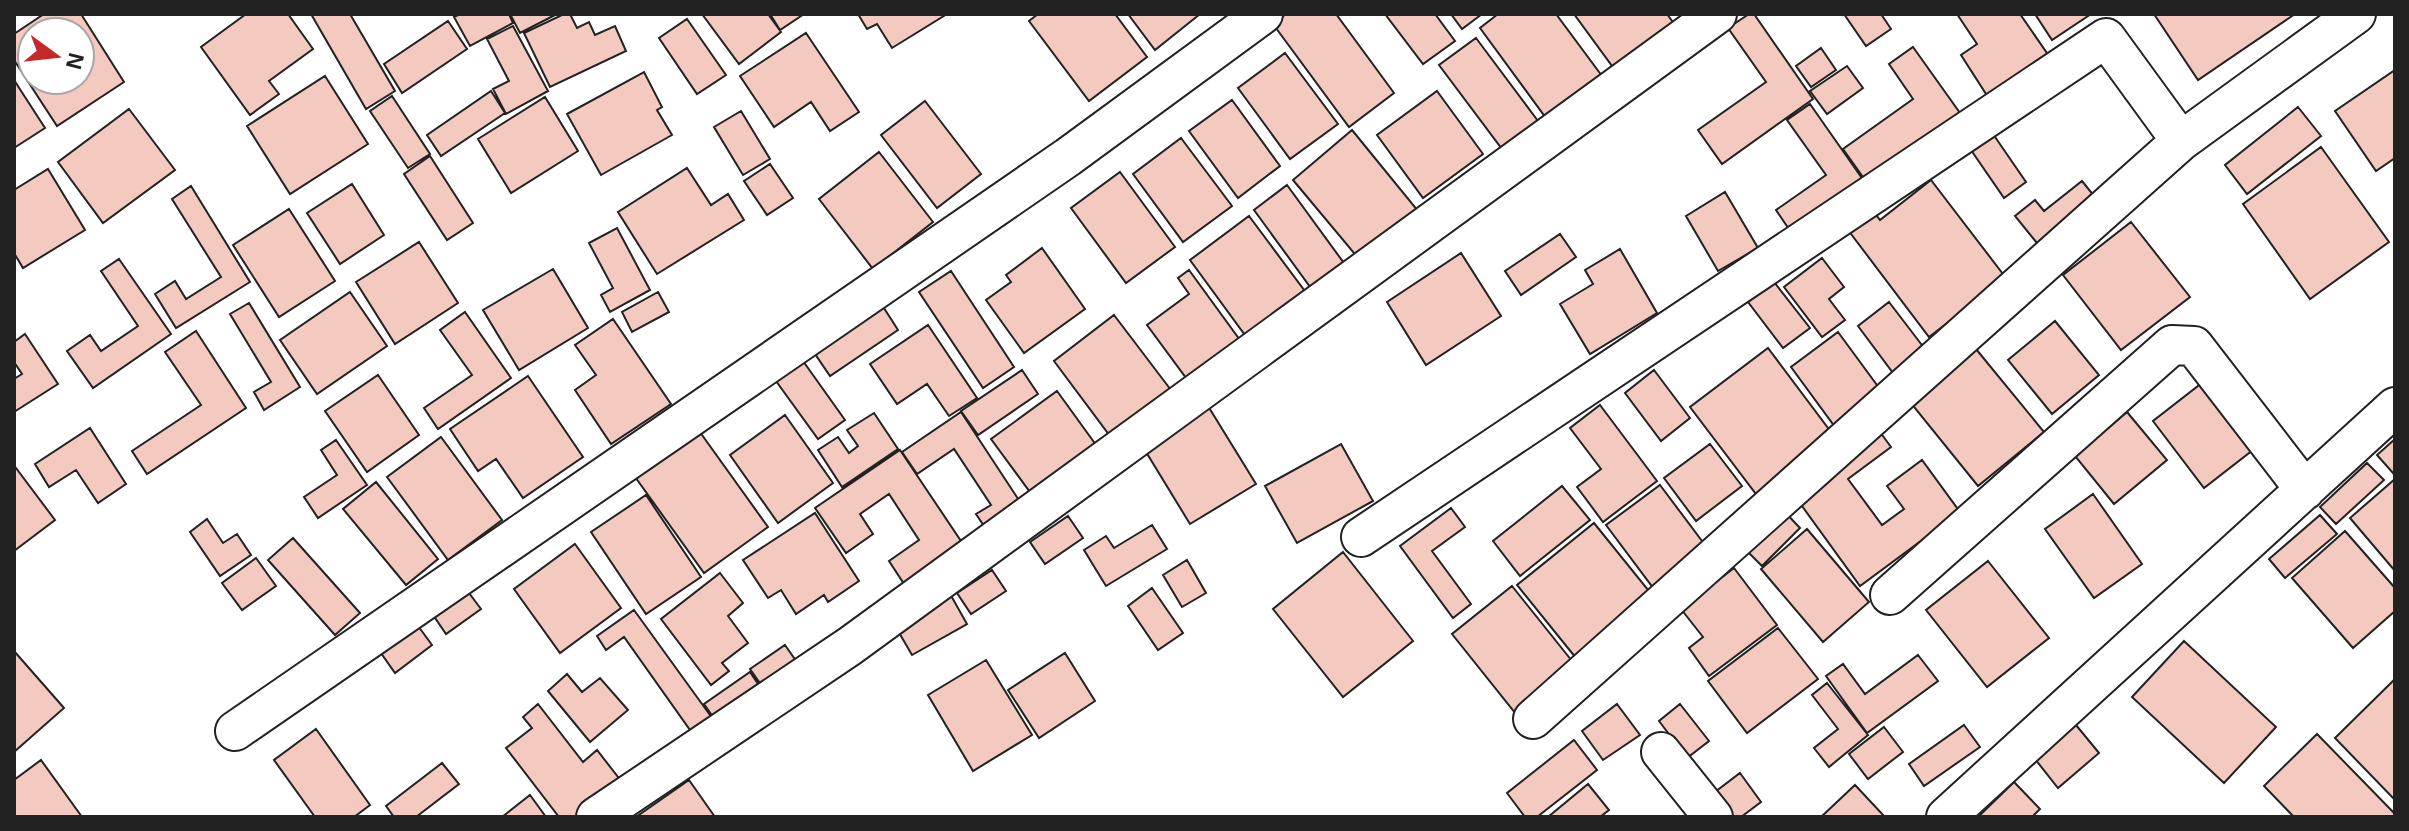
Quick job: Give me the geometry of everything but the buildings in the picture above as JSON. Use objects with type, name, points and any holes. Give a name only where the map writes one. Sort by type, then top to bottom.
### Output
[{"type":"street","points":[[235,731],[1068,157],[1263,14]]},
{"type":"street","points":[[603,815],[850,646],[1717,14]]},
{"type":"street","points":[[1533,719],[2181,141],[2356,14]]},
{"type":"street","points":[[1361,537],[2106,38],[2181,141]]},
{"type":"street","points":[[1890,595],[2172,345],[2194,346],[2305,490]]},
{"type":"street","points":[[1946,817],[2395,407]]},
{"type":"street","points":[[1661,752],[1713,817]]}]
